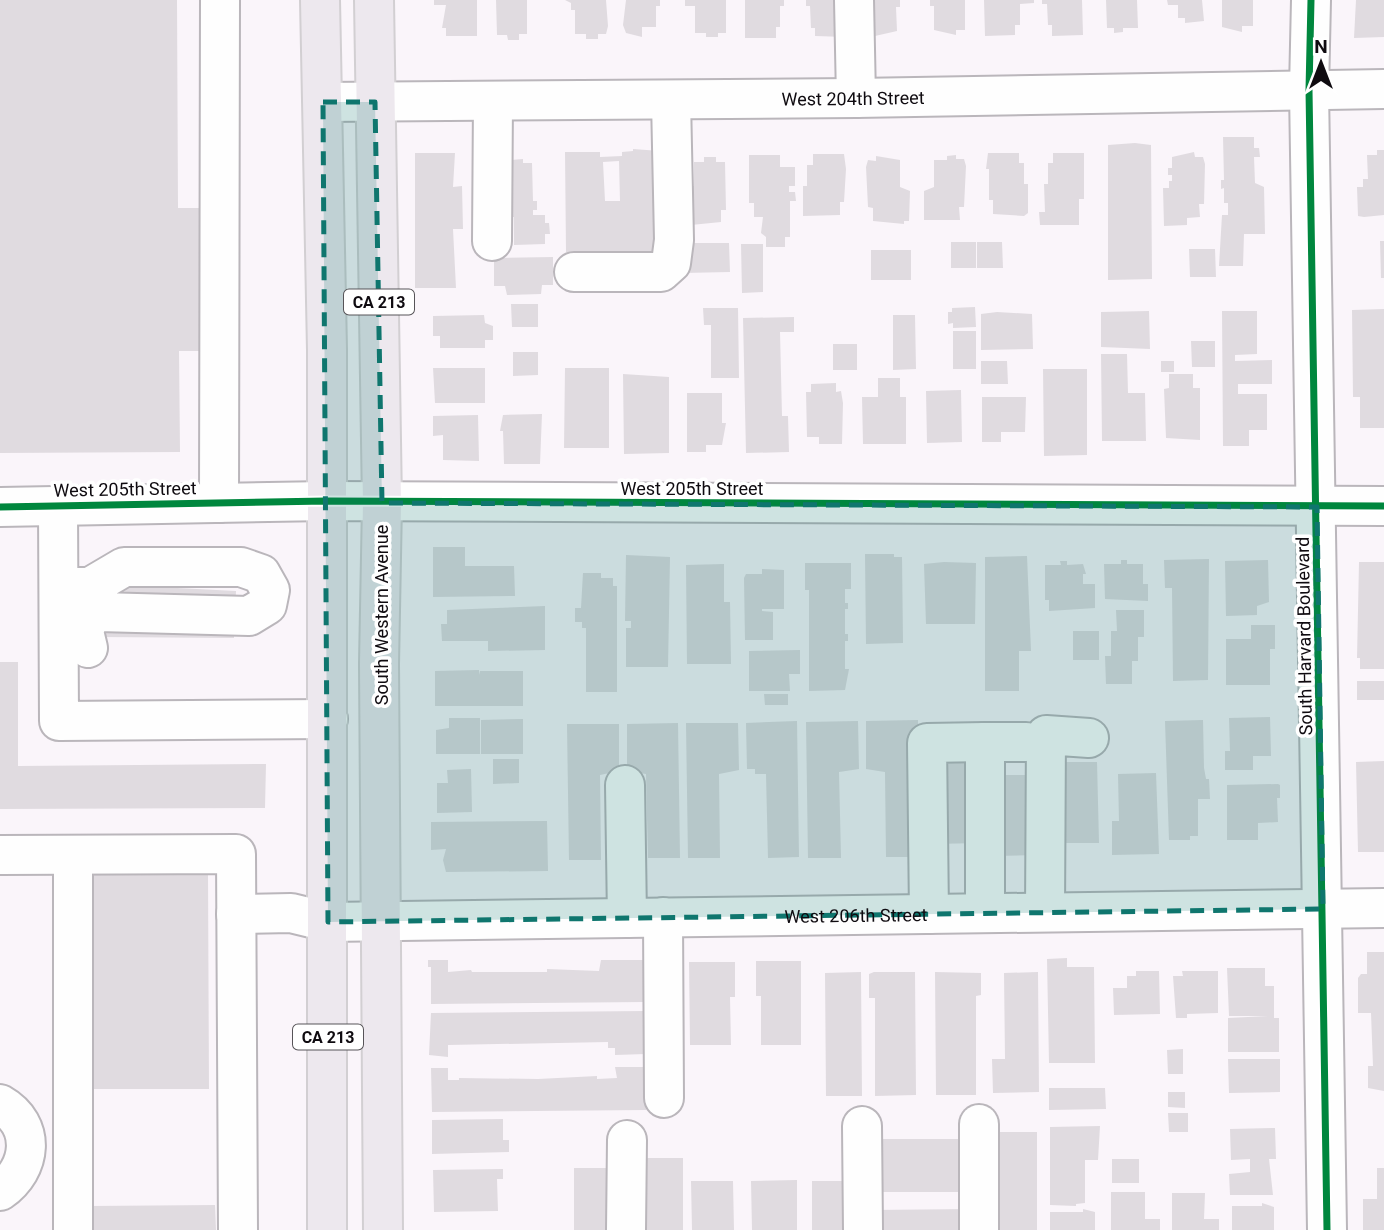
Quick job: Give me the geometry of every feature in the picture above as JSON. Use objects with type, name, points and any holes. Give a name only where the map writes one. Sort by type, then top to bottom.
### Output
[{"type":"main road","name":"CA 213","points":[[320,0],[328,719],[327,1230]]},
{"type":"main road","name":"South Western Avenue","points":[[374,0],[382,503],[379,664],[383,921],[383,1230]]},
{"type":"street","points":[[219,503],[220,0]]},
{"type":"street","points":[[854,0],[856,98]]},
{"type":"street","name":"South Harvard Boulevard","points":[[1311,0],[1310,90],[1327,1230]]},
{"type":"street","name":"West 204th Street","points":[[323,102],[856,98],[1384,89]]},
{"type":"street","points":[[573,272],[661,272],[671,263],[674,240],[671,100]]},
{"type":"street","points":[[492,241],[493,101]]},
{"type":"street","name":"West 205th Street","points":[[0,508],[326,501],[1384,506]]},
{"type":"street","points":[[58,506],[59,722],[328,719]]},
{"type":"street","points":[[59,587],[90,587],[124,568],[241,567],[261,574],[270,590],[267,605],[249,616],[99,612],[90,615],[84,631],[88,648]]},
{"type":"street","points":[[1045,912],[1046,735],[1089,738]]},
{"type":"street","points":[[985,742],[985,913]]},
{"type":"street","points":[[929,914],[927,743],[1026,742]]},
{"type":"street","points":[[625,785],[645,917],[664,1098]]},
{"type":"street","points":[[0,855],[236,854],[238,1230]]},
{"type":"street","points":[[73,855],[73,1230]]},
{"type":"street","name":"West 206th Street","points":[[236,914],[291,913],[328,922],[1384,908]]},
{"type":"street","points":[[0,1104],[19,1121],[26,1136],[27,1153],[22,1169],[0,1191]]},
{"type":"street","points":[[979,1124],[979,1230]]},
{"type":"street","points":[[862,1126],[863,1230]]},
{"type":"street","points":[[626,1230],[627,1140]]},
{"type":"street","points":[[27,1153],[73,1151]]},
{"type":"highlighted area","points":[[323,102],[375,102],[382,503],[1317,507],[1323,909],[328,922]]},
{"type":"building","points":[[0,0],[177,0],[178,208],[201,208],[202,351],[179,351],[180,452],[0,453]]},
{"type":"building","points":[[434,0],[477,0],[477,36],[446,36],[446,28],[442,28],[446,5],[434,5]]},
{"type":"building","points":[[496,0],[527,0],[527,34],[519,34],[519,40],[508,40],[507,35],[497,35]]},
{"type":"building","points":[[565,0],[606,0],[606,34],[598,34],[598,39],[586,39],[586,34],[575,34],[575,10],[571,10],[571,3]]},
{"type":"building","points":[[626,0],[660,0],[660,6],[656,6],[656,27],[642,27],[642,37],[626,33],[623,25]]},
{"type":"building","points":[[685,0],[726,0],[726,33],[718,33],[718,37],[706,37],[706,33],[695,33],[695,6],[685,6]]},
{"type":"building","points":[[745,0],[784,0],[784,6],[780,6],[780,27],[776,27],[776,38],[745,38]]},
{"type":"building","points":[[806,0],[845,0],[846,37],[815,36],[815,28],[811,28],[810,6],[806,6]]},
{"type":"building","points":[[865,0],[900,0],[900,7],[896,7],[897,31],[875,36],[875,31],[865,31]]},
{"type":"building","points":[[930,0],[965,0],[965,30],[956,30],[956,35],[934,30],[934,6],[930,6]]},
{"type":"building","points":[[984,0],[1034,0],[1034,3],[1020,4],[1020,25],[1015,25],[1015,35],[985,36]]},
{"type":"building","points":[[1042,0],[1082,0],[1083,35],[1052,36],[1052,25],[1048,25],[1047,4],[1042,4]]},
{"type":"building","points":[[1106,0],[1137,0],[1138,28],[1123,28],[1123,32],[1114,33],[1114,28],[1107,28]]},
{"type":"building","points":[[1167,0],[1202,0],[1204,21],[1185,23],[1185,18],[1178,18],[1178,5],[1168,5]]},
{"type":"building","points":[[1222,0],[1253,0],[1253,26],[1242,26],[1242,32],[1222,27]]},
{"type":"building","points":[[1356,0],[1384,0],[1384,37],[1354,38]]},
{"type":"building","points":[[1223,137],[1254,137],[1254,148],[1259,148],[1260,157],[1254,157],[1255,183],[1264,187],[1265,234],[1244,234],[1243,266],[1219,266],[1222,215],[1228,215],[1228,203],[1224,203],[1224,188],[1221,189],[1221,180],[1224,180]]},
{"type":"building","points":[[1108,145],[1151,145],[1152,279],[1108,280]]},
{"type":"building","points":[[1377,150],[1384,150],[1384,215],[1358,216],[1357,187],[1363,187],[1363,179],[1368,179],[1367,155],[1377,155]]},
{"type":"building","points":[[660,151],[662,251],[566,252],[565,152],[600,152],[600,157],[622,156],[622,152]],"holes":[[[619,161],[620,201],[605,201],[603,162]]]},
{"type":"building","points":[[1194,152],[1195,157],[1203,157],[1205,164],[1204,204],[1199,204],[1200,217],[1187,218],[1187,225],[1164,226],[1163,188],[1169,188],[1169,181],[1172,181],[1168,168],[1172,168],[1172,157]]},
{"type":"building","points":[[415,153],[455,153],[453,187],[462,186],[463,229],[453,229],[456,288],[415,288]]},
{"type":"building","points":[[988,153],[1019,153],[1019,163],[1024,163],[1024,184],[1028,184],[1028,213],[1024,216],[993,214],[993,200],[989,200],[989,169],[986,169]]},
{"type":"building","points":[[1053,153],[1084,153],[1084,199],[1079,199],[1079,225],[1040,225],[1039,212],[1045,212],[1044,184],[1048,184],[1048,163],[1053,163]]},
{"type":"building","points":[[813,154],[844,154],[844,202],[840,202],[840,215],[803,216],[803,186],[807,186],[807,165],[813,165]]},
{"type":"building","points":[[749,155],[780,155],[780,167],[795,167],[795,186],[789,186],[789,192],[795,192],[796,201],[790,201],[790,237],[785,237],[785,247],[766,247],[766,237],[761,233],[763,217],[754,217],[754,203],[749,203]]},
{"type":"building","points":[[956,155],[956,159],[964,159],[966,166],[964,207],[959,207],[960,220],[924,220],[924,191],[934,187],[934,160],[947,160],[947,156]]},
{"type":"building","points":[[876,156],[900,160],[900,187],[910,191],[909,221],[904,221],[904,224],[873,221],[873,208],[868,207],[866,167],[868,160],[876,161]]},
{"type":"building","points":[[704,157],[716,157],[716,162],[725,162],[726,210],[721,210],[721,222],[691,225],[690,186],[694,186],[694,162],[704,162]]},
{"type":"building","points":[[523,159],[523,163],[532,163],[533,201],[537,201],[537,210],[533,210],[533,215],[545,215],[545,223],[549,223],[550,234],[545,234],[545,244],[514,245],[514,217],[501,217],[511,160]]},
{"type":"building","points":[[1380,241],[1384,241],[1384,278],[1381,278]]},
{"type":"building","points":[[951,242],[976,242],[976,268],[951,268]]},
{"type":"building","points":[[977,242],[1002,242],[1003,268],[977,268]]},
{"type":"building","points":[[683,243],[729,243],[730,272],[683,273]]},
{"type":"building","points":[[741,244],[763,244],[763,292],[742,293]]},
{"type":"building","points":[[1189,249],[1215,249],[1216,277],[1190,277]]},
{"type":"building","points":[[871,250],[911,250],[911,280],[871,280]]},
{"type":"building","points":[[553,257],[553,285],[542,285],[541,294],[507,295],[505,286],[494,286],[494,258]]},
{"type":"building","points":[[511,304],[538,304],[538,327],[512,327]]},
{"type":"building","points":[[975,307],[976,327],[953,328],[953,323],[948,324],[948,312],[952,312],[952,308]]},
{"type":"building","points":[[703,308],[738,308],[739,378],[711,378],[711,325],[704,325]]},
{"type":"building","points":[[1384,309],[1384,428],[1360,428],[1360,397],[1353,397],[1352,310]]},
{"type":"building","points":[[1149,311],[1150,349],[1101,347],[1101,312]]},
{"type":"building","points":[[1222,311],[1257,311],[1257,354],[1235,355],[1235,361],[1272,360],[1272,384],[1238,384],[1238,394],[1267,394],[1267,430],[1249,430],[1249,446],[1223,446]]},
{"type":"building","points":[[981,314],[1032,314],[1033,349],[981,350]]},
{"type":"building","points":[[484,315],[485,323],[493,326],[493,340],[485,340],[485,348],[440,348],[440,336],[433,336],[433,316]]},
{"type":"building","points":[[893,315],[915,315],[916,369],[893,370]]},
{"type":"building","points":[[794,317],[794,332],[780,332],[782,416],[788,416],[789,452],[746,453],[743,318]]},
{"type":"building","points":[[953,331],[976,331],[976,369],[953,369]]},
{"type":"building","points":[[1191,341],[1215,341],[1215,367],[1192,367]]},
{"type":"building","points":[[833,344],[857,344],[857,370],[833,370]]},
{"type":"building","points":[[513,352],[538,352],[538,375],[513,376]]},
{"type":"building","points":[[1101,354],[1127,354],[1128,393],[1145,393],[1146,441],[1102,441]]},
{"type":"building","points":[[981,361],[1007,361],[1008,384],[981,384]]},
{"type":"building","points":[[1161,361],[1174,361],[1174,372],[1161,372]]},
{"type":"building","points":[[433,368],[485,368],[485,403],[435,403]]},
{"type":"building","points":[[565,368],[609,368],[609,448],[564,448]]},
{"type":"building","points":[[1043,369],[1087,369],[1087,455],[1044,456]]},
{"type":"building","points":[[623,374],[669,377],[669,453],[624,454]]},
{"type":"building","points":[[1169,374],[1193,374],[1193,388],[1200,388],[1200,440],[1166,438],[1164,389],[1169,388]]},
{"type":"building","points":[[878,378],[900,378],[900,397],[906,397],[906,444],[863,444],[862,397],[878,397]]},
{"type":"building","points":[[836,383],[836,392],[841,391],[843,403],[842,444],[819,444],[819,437],[807,437],[806,392],[811,392],[811,384]]},
{"type":"building","points":[[961,390],[962,442],[927,443],[926,391]]},
{"type":"building","points":[[687,393],[722,393],[722,423],[726,423],[722,445],[706,445],[706,452],[687,452]]},
{"type":"building","points":[[982,397],[1026,397],[1025,432],[1001,432],[1001,442],[982,442]]},
{"type":"building","points":[[542,414],[540,464],[504,464],[503,431],[500,431],[503,415]]},
{"type":"building","points":[[478,415],[479,461],[443,460],[443,435],[433,436],[433,416]]},
{"type":"building","points":[[433,547],[465,547],[465,566],[514,566],[515,596],[433,597]]},
{"type":"building","points":[[865,554],[894,554],[894,557],[902,557],[903,643],[866,644]]},
{"type":"building","points":[[626,555],[670,557],[668,667],[626,667],[626,628],[631,628],[631,621],[625,621]]},
{"type":"building","points":[[1027,556],[1031,651],[1019,651],[1019,691],[985,691],[985,557]]},
{"type":"building","points":[[1209,559],[1208,680],[1173,681],[1172,588],[1165,588],[1164,560]]},
{"type":"building","points":[[1121,560],[1127,560],[1127,564],[1143,564],[1143,584],[1148,584],[1148,601],[1105,599],[1104,564],[1121,564]]},
{"type":"building","points":[[1268,560],[1269,602],[1257,606],[1257,615],[1226,616],[1225,561]]},
{"type":"building","points":[[1060,561],[1067,561],[1067,565],[1083,564],[1086,574],[1083,574],[1083,584],[1095,584],[1095,608],[1049,611],[1049,600],[1045,600],[1045,565],[1061,565]]},
{"type":"building","points":[[1359,562],[1384,562],[1384,669],[1360,669],[1360,658],[1357,658]]},
{"type":"building","points":[[805,563],[851,563],[851,589],[845,589],[848,609],[845,609],[845,634],[848,634],[848,641],[845,641],[845,669],[849,669],[845,690],[809,691],[809,590],[805,590]]},
{"type":"building","points":[[976,563],[975,624],[926,624],[924,564]]},
{"type":"building","points":[[724,564],[724,602],[730,602],[731,664],[687,664],[686,565]]},
{"type":"building","points":[[762,569],[784,570],[784,609],[762,609],[773,612],[773,640],[745,640],[744,578],[746,574],[762,574]]},
{"type":"building","points":[[583,573],[601,573],[601,578],[613,578],[613,586],[617,586],[617,692],[586,692],[586,628],[582,628],[582,622],[575,622],[575,608],[581,608]]},
{"type":"building","points":[[99,584],[236,591],[234,638],[99,637]]},
{"type":"building","points":[[545,606],[545,650],[488,651],[488,641],[442,641],[441,624],[447,624],[447,610]]},
{"type":"building","points":[[1116,610],[1144,610],[1144,637],[1138,637],[1138,661],[1132,661],[1132,684],[1106,684],[1105,656],[1111,656],[1111,631],[1117,631]]},
{"type":"building","points":[[1251,625],[1275,625],[1275,649],[1270,649],[1270,685],[1226,685],[1226,639],[1251,639]]},
{"type":"building","points":[[1073,631],[1099,631],[1099,660],[1073,660]]},
{"type":"building","points":[[800,650],[800,674],[789,674],[790,691],[749,691],[749,651]]},
{"type":"building","points":[[0,662],[18,662],[18,766],[266,764],[265,808],[0,809]]},
{"type":"building","points":[[479,670],[479,675],[480,671],[523,671],[523,706],[435,706],[435,671]]},
{"type":"building","points":[[1357,681],[1384,681],[1384,700],[1357,700]]},
{"type":"building","points":[[764,694],[788,694],[788,705],[765,705]]},
{"type":"building","points":[[1270,717],[1271,756],[1253,756],[1253,770],[1225,770],[1225,751],[1230,751],[1229,718]]},
{"type":"building","points":[[449,718],[480,718],[480,754],[436,754],[436,730],[449,728]]},
{"type":"building","points":[[523,719],[523,754],[481,754],[481,720]]},
{"type":"building","points":[[918,720],[919,857],[886,857],[885,772],[866,769],[866,721]]},
{"type":"building","points":[[1203,720],[1204,768],[1206,779],[1209,779],[1210,799],[1198,799],[1198,836],[1190,836],[1190,840],[1169,840],[1165,721]]},
{"type":"building","points":[[797,721],[799,857],[768,858],[766,774],[755,774],[755,769],[747,769],[746,723]]},
{"type":"building","points":[[858,721],[859,769],[839,772],[841,858],[808,858],[806,722]]},
{"type":"building","points":[[678,723],[680,858],[648,858],[646,774],[627,771],[627,724]]},
{"type":"building","points":[[686,723],[738,723],[739,770],[719,774],[720,858],[688,858]]},
{"type":"building","points":[[567,724],[619,724],[619,771],[600,775],[601,860],[569,860]]},
{"type":"building","points":[[493,759],[519,759],[519,783],[493,784]]},
{"type":"building","points":[[1384,761],[1384,852],[1358,852],[1356,762]]},
{"type":"building","points":[[1059,762],[1097,762],[1099,843],[1052,843]]},
{"type":"building","points":[[938,763],[977,763],[980,843],[933,844]]},
{"type":"building","points":[[471,769],[472,812],[437,813],[437,783],[448,783],[447,770]]},
{"type":"building","points":[[1156,773],[1159,854],[1112,855],[1112,821],[1119,821],[1118,774]]},
{"type":"building","points":[[998,775],[1037,775],[1039,855],[993,856]]},
{"type":"building","points":[[1278,784],[1278,822],[1258,823],[1258,840],[1227,840],[1227,785]]},
{"type":"building","points":[[547,821],[548,871],[446,872],[443,860],[446,849],[431,850],[431,822]]},
{"type":"building","points":[[208,873],[209,1089],[89,1089],[88,874]]},
{"type":"building","points":[[1367,952],[1384,952],[1384,1091],[1368,1088],[1368,1066],[1373,1066],[1371,1013],[1358,1013],[1358,978],[1361,974],[1367,974]]},
{"type":"building","points":[[1067,958],[1067,967],[1094,967],[1095,1063],[1049,1063],[1047,959]]},
{"type":"building","points":[[428,960],[448,960],[448,972],[547,972],[547,969],[599,971],[601,960],[649,960],[645,1002],[431,1004],[431,967],[428,967]]},
{"type":"building","points":[[756,961],[801,961],[801,1045],[761,1045],[761,996],[756,996]]},
{"type":"building","points":[[689,962],[735,962],[735,997],[730,997],[731,1045],[690,1045]]},
{"type":"building","points":[[1227,968],[1265,968],[1265,986],[1274,986],[1274,1018],[1279,1018],[1279,1052],[1228,1052],[1228,1018],[1268,1016],[1229,1016]]},
{"type":"building","points":[[1136,971],[1159,971],[1160,1014],[1114,1015],[1113,988],[1127,988],[1127,976],[1136,976]]},
{"type":"building","points":[[1182,971],[1218,971],[1218,1013],[1187,1014],[1187,1018],[1176,1018],[1173,976],[1183,976]]},
{"type":"building","points":[[861,972],[862,1096],[826,1096],[825,973]]},
{"type":"building","points":[[915,972],[916,1095],[875,1096],[875,998],[869,998],[869,974]]},
{"type":"building","points":[[935,972],[981,973],[981,995],[976,996],[976,1095],[936,1095]]},
{"type":"building","points":[[1038,972],[1039,1092],[993,1093],[992,1059],[1005,1059],[1004,973]]},
{"type":"building","points":[[645,1011],[646,1054],[615,1055],[615,1048],[608,1048],[608,1042],[448,1045],[448,1057],[429,1055],[431,1013]]},
{"type":"building","points":[[1183,1049],[1183,1074],[1168,1074],[1167,1050]]},
{"type":"building","points":[[1228,1059],[1280,1059],[1280,1092],[1229,1093]]},
{"type":"building","points":[[615,1067],[646,1067],[646,1110],[432,1112],[431,1068],[448,1068],[448,1080],[459,1080],[597,1076],[597,1079],[617,1078]]},
{"type":"building","points":[[1049,1088],[1105,1088],[1106,1109],[1049,1110]]},
{"type":"building","points":[[1168,1092],[1185,1092],[1185,1108],[1168,1107]]},
{"type":"building","points":[[1168,1113],[1188,1113],[1188,1132],[1169,1132]]},
{"type":"building","points":[[503,1119],[503,1140],[509,1140],[509,1152],[432,1154],[432,1120]]},
{"type":"building","points":[[1100,1126],[1098,1160],[1085,1160],[1085,1203],[1076,1206],[1050,1205],[1050,1127]]},
{"type":"building","points":[[1275,1128],[1276,1159],[1269,1159],[1273,1195],[1230,1195],[1229,1174],[1250,1172],[1250,1159],[1231,1160],[1230,1129]]},
{"type":"building","points":[[989,1132],[1037,1132],[1037,1230],[990,1230]]},
{"type":"building","points":[[870,1139],[971,1139],[971,1192],[871,1192]]},
{"type":"building","points":[[640,1158],[683,1158],[683,1230],[644,1230]]},
{"type":"building","points":[[1112,1159],[1139,1159],[1139,1183],[1112,1183]]},
{"type":"building","points":[[574,1168],[617,1168],[613,1230],[574,1230]]},
{"type":"building","points":[[1377,1168],[1384,1168],[1384,1230],[1363,1230],[1363,1199],[1377,1199]]},
{"type":"building","points":[[503,1169],[503,1179],[497,1179],[498,1211],[434,1212],[433,1170]]},
{"type":"building","points":[[797,1180],[797,1230],[752,1230],[751,1181]]},
{"type":"building","points":[[691,1181],[733,1181],[734,1230],[692,1230]]},
{"type":"building","points":[[812,1181],[857,1181],[857,1230],[812,1230]]},
{"type":"building","points":[[1111,1192],[1145,1192],[1145,1219],[1160,1219],[1160,1230],[1111,1230]]},
{"type":"building","points":[[1172,1193],[1205,1193],[1204,1219],[1219,1219],[1219,1230],[1172,1230]]},
{"type":"building","points":[[1262,1203],[1274,1207],[1274,1230],[1232,1230],[1232,1206],[1262,1206]]},
{"type":"building","points":[[215,1205],[216,1230],[90,1230],[90,1206]]},
{"type":"building","points":[[971,1209],[971,1230],[871,1230],[871,1210]]},
{"type":"building","points":[[1083,1209],[1095,1212],[1095,1230],[1050,1230],[1050,1212],[1083,1212]]},
{"type":"cycle path","points":[[1311,0],[1309,90],[1327,1230]]},
{"type":"cycle path","points":[[0,507],[326,501],[1384,506]]}]
